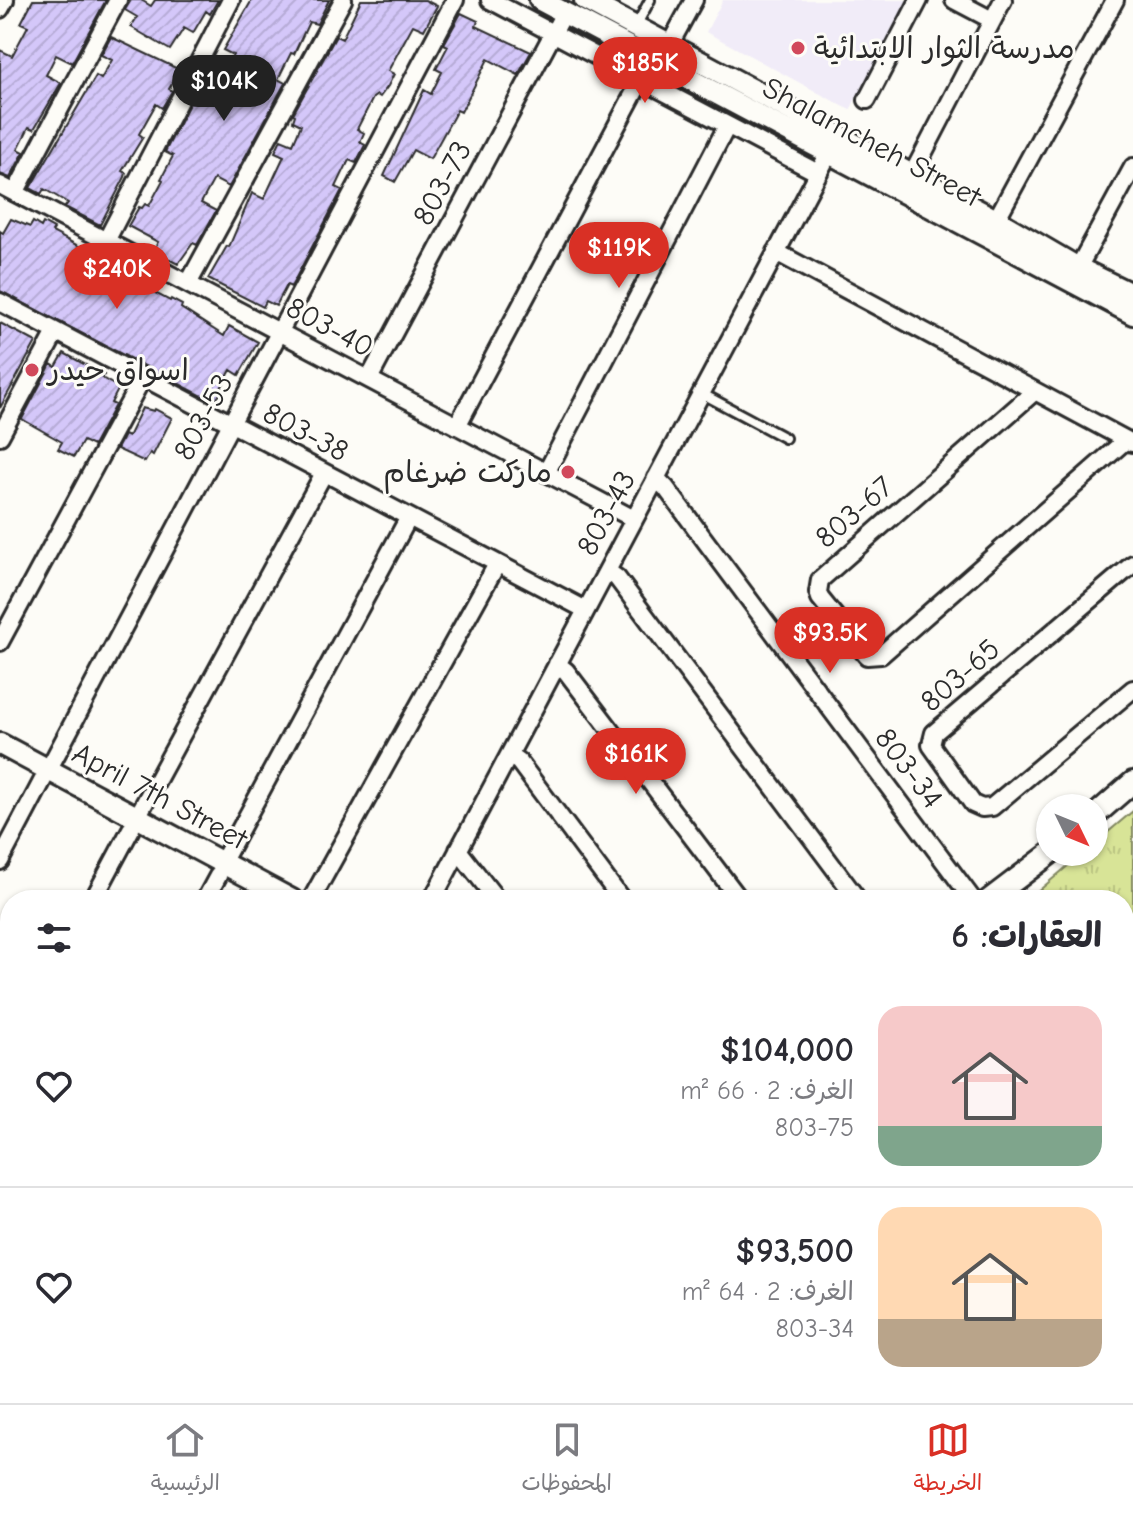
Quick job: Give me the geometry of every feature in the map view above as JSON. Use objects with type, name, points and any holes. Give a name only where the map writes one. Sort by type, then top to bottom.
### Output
[{"type":"street","points":[[0,9],[5,0]]},
{"type":"street","points":[[8,189],[118,0]]},
{"type":"street","points":[[106,241],[231,0]]},
{"type":"street","points":[[188,284],[343,0]]},
{"type":"street","name":"803-53","points":[[0,861],[455,0]]},
{"type":"street","points":[[490,0],[818,173]]},
{"type":"street","name":"Shalamcheh Street","points":[[540,0],[1133,314]]},
{"type":"street","name":"Shalamcheh Street","points":[[585,0],[1133,295]]},
{"type":"street","points":[[670,44],[694,0]]},
{"type":"street","points":[[867,100],[919,0]]},
{"type":"street","points":[[954,0],[992,20]]},
{"type":"street","points":[[912,175],[1003,0]]},
{"type":"street","points":[[996,220],[1115,0]]},
{"type":"street","name":"803-73","points":[[369,379],[564,13]]},
{"type":"street","points":[[457,426],[641,80]]},
{"type":"street","points":[[546,473],[727,126]]},
{"type":"street","name":"803-43","points":[[437,890],[829,153]]},
{"type":"street","points":[[1078,268],[1133,167]]},
{"type":"street","name":"803-40","points":[[8,189],[634,519]]},
{"type":"street","points":[[776,252],[1129,442]]},
{"type":"street","name":"803-38","points":[[0,302],[586,610]]},
{"type":"street","points":[[0,436],[56,332]]},
{"type":"street","points":[[0,642],[143,377]]},
{"type":"street","name":"803-67","points":[[1035,391],[820,580],[820,598],[867,656],[881,655],[1129,442]]},
{"type":"street","points":[[98,890],[324,473]]},
{"type":"street","name":"803-34","points":[[656,478],[966,890]]},
{"type":"street","points":[[210,890],[409,517]]},
{"type":"street","points":[[317,890],[497,564]]},
{"type":"street","name":"803-65","points":[[1133,564],[934,733],[931,745],[973,804],[982,808],[992,807],[1133,689]]},
{"type":"street","points":[[607,571],[617,578],[851,890]]},
{"type":"street","points":[[557,664],[566,671],[732,890]]},
{"type":"street","name":"April 7th Street","points":[[0,744],[45,776]]},
{"type":"street","points":[[509,755],[519,762],[615,890]]},
{"type":"street","name":"April 7th Street","points":[[0,759],[45,776],[220,869],[269,890]]},
{"type":"street","points":[[1108,804],[1133,782]]},
{"type":"street","points":[[458,850],[489,890]]},
{"type":"street","points":[[1002,890],[1036,864]]},
{"type":"street","name":"April 7th Street","points":[[220,869],[249,890]]},
{"type":"lane","points":[[635,27],[650,0]]},
{"type":"lane","points":[[701,393],[785,438]]},
{"type":"shaded area","points":[[723,0],[909,0],[850,110],[706,32]]},
{"type":"green space","points":[[1133,811],[1133,890],[1040,890],[1068,866],[1108,866],[1108,832]]},
{"type":"building","points":[[33,0],[106,0],[72,63],[56,55],[46,75],[61,83],[34,129],[29,127],[18,149],[24,152],[10,178],[0,174],[0,50],[12,56],[28,26],[21,23]]},
{"type":"building","points":[[131,0],[141,0],[151,6],[155,0],[218,0],[210,14],[206,11],[193,33],[184,28],[170,50],[131,27],[137,17],[125,10]]},
{"type":"building","points":[[252,0],[329,0],[317,24],[309,22],[294,54],[291,53],[278,79],[285,83],[229,187],[214,179],[201,203],[216,211],[197,245],[193,243],[178,264],[153,251],[158,242],[128,226],[139,207],[149,206],[163,180],[173,156],[165,152],[190,102],[196,99],[200,91],[205,94],[216,74],[220,77],[233,55],[223,50]]},
{"type":"building","points":[[361,0],[425,0],[437,6],[424,30],[413,25],[388,71],[394,74],[388,86],[380,97],[377,95],[373,98],[357,129],[364,133],[360,142],[365,145],[356,163],[349,160],[336,187],[342,190],[291,287],[287,285],[276,306],[266,301],[263,307],[208,279],[229,247],[252,193],[264,199],[284,156],[275,152],[281,139],[293,144],[301,125],[293,121],[293,114],[336,36],[342,39]]},
{"type":"building","points":[[461,13],[478,21],[476,26],[531,52],[518,75],[488,59],[461,112],[457,110],[430,159],[413,150],[395,182],[384,176],[424,90],[431,94],[442,72],[436,69],[448,46],[444,44]]},
{"type":"building","points":[[111,37],[180,70],[162,108],[156,104],[139,134],[143,137],[122,171],[126,173],[125,177],[100,225],[65,207],[68,203],[44,189],[41,194],[30,188],[96,76],[101,79],[112,60],[101,55]]},
{"type":"building","points":[[11,219],[30,227],[33,222],[41,227],[43,223],[54,229],[52,232],[84,249],[82,253],[118,269],[115,275],[140,289],[142,286],[182,305],[181,308],[224,336],[229,326],[258,342],[239,375],[231,370],[221,388],[224,389],[214,402],[0,291],[0,231],[3,233]]},
{"type":"building","points":[[0,323],[36,342],[0,408]]},
{"type":"building","points":[[64,353],[104,375],[102,378],[119,388],[111,403],[115,405],[93,446],[83,441],[74,457],[58,449],[62,442],[22,419],[51,364],[56,367]]},
{"type":"building","points":[[142,408],[155,409],[172,418],[153,455],[150,453],[145,462],[117,449],[124,435],[128,437]]},
{"type":"place","name":"مدرسة الثوار الابتدائية","points":[[798,48]]},
{"type":"place","name":"اسواق حيدر","points":[[32,370]]},
{"type":"place","name":"ماركت ضرغام","points":[[568,472]]}]
